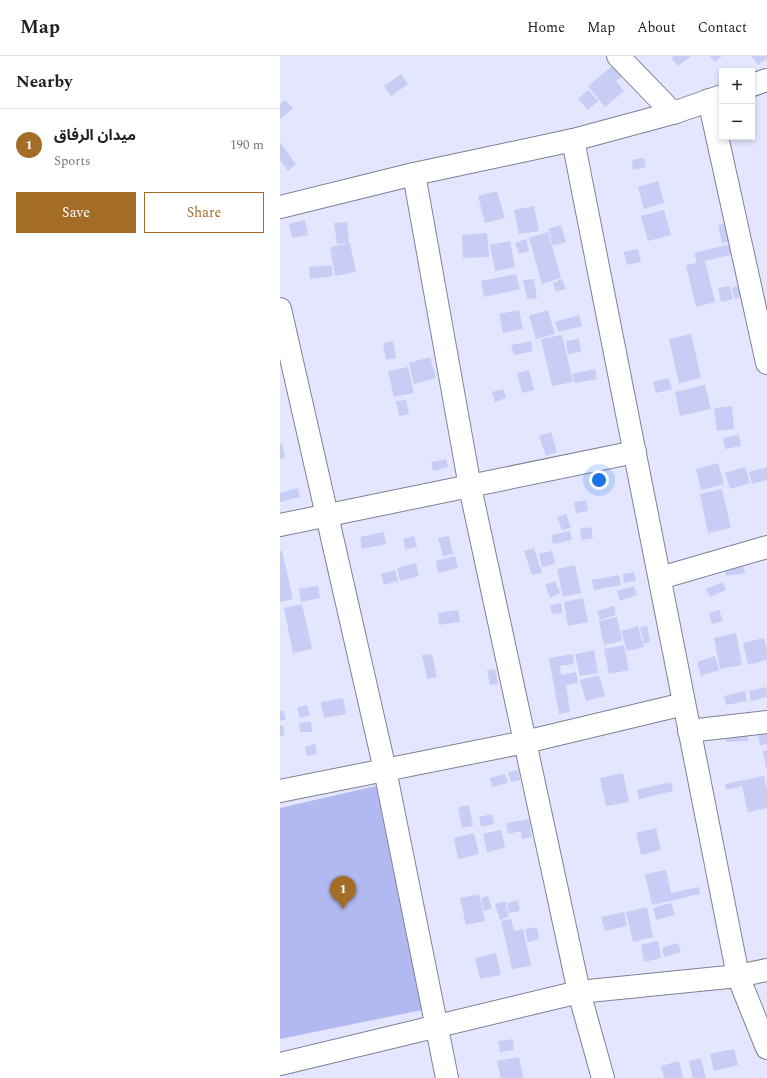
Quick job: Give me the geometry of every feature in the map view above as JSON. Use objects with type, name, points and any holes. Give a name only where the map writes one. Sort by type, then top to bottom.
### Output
[{"type":"street","points":[[618,56],[673,113]]},
{"type":"street","points":[[755,84],[767,80]]},
{"type":"street","points":[[280,207],[414,174],[573,140],[673,113],[715,98],[767,362]]},
{"type":"street","points":[[573,140],[738,976],[767,1048]]},
{"type":"street","points":[[414,174],[470,486],[579,992],[603,1078]]},
{"type":"street","points":[[280,309],[385,770],[447,1078]]},
{"type":"street","points":[[280,525],[635,452]]},
{"type":"street","points":[[660,578],[767,548]]},
{"type":"street","points":[[280,791],[525,742],[684,704]]},
{"type":"street","points":[[689,731],[767,722]]},
{"type":"street","points":[[280,1064],[579,992],[738,976],[767,970]]},
{"type":"shaded area","points":[[380,785],[427,1009],[280,1039],[280,808]]},
{"type":"building","points":[[674,56],[691,56],[678,66],[671,58]]},
{"type":"building","points":[[710,56],[722,56],[715,62]]},
{"type":"building","points":[[751,56],[767,56],[767,58],[758,65]]},
{"type":"building","points":[[616,63],[625,74],[616,81],[624,91],[605,107],[588,86]]},
{"type":"building","points":[[401,74],[408,84],[391,96],[384,86]]},
{"type":"building","points":[[588,90],[598,101],[588,110],[578,99]]},
{"type":"building","points":[[285,100],[293,108],[280,119],[280,104]]},
{"type":"building","points":[[280,142],[296,164],[288,171],[280,160]]},
{"type":"building","points":[[644,158],[646,167],[633,170],[632,160]]},
{"type":"building","points":[[658,181],[664,203],[644,209],[638,187]]},
{"type":"building","points":[[497,191],[505,218],[485,223],[478,196]]},
{"type":"building","points":[[534,206],[539,231],[519,234],[514,210]]},
{"type":"building","points":[[664,210],[671,235],[648,241],[641,216]]},
{"type":"building","points":[[305,220],[308,235],[292,238],[289,224]]},
{"type":"building","points":[[347,222],[349,243],[337,244],[334,223]]},
{"type":"building","points":[[728,223],[732,241],[722,243],[718,225]]},
{"type":"building","points":[[561,225],[566,242],[553,246],[548,229]]},
{"type":"building","points":[[548,232],[561,278],[542,284],[529,238]]},
{"type":"building","points":[[487,233],[489,257],[463,258],[462,235]]},
{"type":"building","points":[[526,239],[529,251],[519,254],[515,243]]},
{"type":"building","points":[[510,241],[515,267],[495,271],[490,245]]},
{"type":"building","points":[[350,243],[356,272],[335,276],[330,247]]},
{"type":"building","points":[[731,244],[734,254],[705,261],[715,302],[696,307],[686,265],[697,263],[694,253]]},
{"type":"building","points":[[638,249],[641,262],[627,265],[624,252]]},
{"type":"building","points":[[331,265],[333,276],[310,279],[309,267]]},
{"type":"building","points":[[516,274],[520,289],[484,297],[481,281]]},
{"type":"building","points":[[534,279],[537,298],[527,299],[523,280]]},
{"type":"building","points":[[562,279],[566,289],[556,292],[553,283]]},
{"type":"building","points":[[741,285],[744,296],[735,299],[732,288]]},
{"type":"building","points":[[730,286],[733,299],[721,302],[718,288]]},
{"type":"building","points":[[519,310],[523,329],[503,333],[499,314]]},
{"type":"building","points":[[548,310],[555,334],[536,339],[529,316]]},
{"type":"building","points":[[579,315],[582,326],[558,332],[555,322]]},
{"type":"building","points":[[691,334],[701,378],[679,383],[669,339]]},
{"type":"building","points":[[562,335],[573,382],[552,386],[541,339]]},
{"type":"building","points":[[579,339],[581,352],[568,354],[566,341]]},
{"type":"building","points":[[393,341],[396,358],[386,360],[383,343]]},
{"type":"building","points":[[531,341],[533,351],[514,355],[511,345]]},
{"type":"building","points":[[430,357],[436,378],[414,384],[409,363]]},
{"type":"building","points":[[408,367],[414,393],[394,397],[388,371]]},
{"type":"building","points":[[595,369],[597,379],[575,383],[572,374]]},
{"type":"building","points":[[529,370],[534,390],[522,393],[517,373]]},
{"type":"building","points":[[669,378],[672,389],[656,393],[653,382]]},
{"type":"building","points":[[705,385],[711,409],[680,416],[675,392]]},
{"type":"building","points":[[503,389],[506,398],[495,402],[492,392]]},
{"type":"building","points":[[406,400],[409,414],[399,416],[396,401]]},
{"type":"building","points":[[732,406],[734,429],[717,431],[714,408]]},
{"type":"building","points":[[551,432],[557,452],[546,456],[539,436]]},
{"type":"building","points":[[739,435],[741,446],[725,449],[723,438]]},
{"type":"building","points":[[282,443],[285,458],[280,459],[280,444]]},
{"type":"building","points":[[446,459],[448,467],[433,471],[431,462]]},
{"type":"building","points":[[718,463],[724,484],[701,490],[696,469]]},
{"type":"building","points":[[745,467],[750,483],[730,489],[725,473]]},
{"type":"building","points":[[767,467],[767,480],[752,484],[749,472]]},
{"type":"building","points":[[298,488],[300,497],[280,502],[280,493]]},
{"type":"building","points":[[722,489],[731,528],[708,533],[700,494]]},
{"type":"building","points":[[586,500],[588,511],[576,513],[574,502]]},
{"type":"building","points":[[566,514],[571,528],[562,530],[557,517]]},
{"type":"building","points":[[591,527],[593,538],[582,540],[580,529]]},
{"type":"building","points":[[570,531],[572,540],[553,544],[551,535]]},
{"type":"building","points":[[384,532],[386,544],[362,549],[360,537]]},
{"type":"building","points":[[414,536],[417,547],[405,549],[403,539]]},
{"type":"building","points":[[449,536],[453,554],[443,556],[438,538]]},
{"type":"building","points":[[534,548],[542,573],[532,575],[524,551]]},
{"type":"building","points":[[280,551],[282,551],[293,599],[280,602]]},
{"type":"building","points":[[552,551],[555,564],[542,567],[539,554]]},
{"type":"building","points":[[455,556],[458,568],[438,573],[436,561]]},
{"type":"building","points":[[416,563],[419,576],[400,581],[397,568]]},
{"type":"building","points":[[575,565],[581,593],[563,597],[557,569]]},
{"type":"building","points":[[743,565],[745,573],[726,576],[725,568]]},
{"type":"building","points":[[395,570],[398,581],[384,585],[381,574]]},
{"type":"building","points":[[634,572],[636,581],[624,583],[623,574]]},
{"type":"building","points":[[619,575],[621,585],[594,590],[592,580]]},
{"type":"building","points":[[555,581],[560,593],[550,598],[545,585]]},
{"type":"building","points":[[722,582],[726,590],[710,597],[706,589]]},
{"type":"building","points":[[318,586],[320,598],[301,602],[299,589]]},
{"type":"building","points":[[634,586],[637,595],[620,601],[617,591]]},
{"type":"building","points":[[583,598],[588,622],[568,626],[564,602]]},
{"type":"building","points":[[561,603],[562,613],[552,614],[550,605]]},
{"type":"building","points":[[302,604],[312,649],[293,653],[284,608]]},
{"type":"building","points":[[614,606],[616,615],[600,620],[597,611]]},
{"type":"building","points":[[458,610],[460,622],[439,625],[438,613]]},
{"type":"building","points":[[719,610],[723,621],[712,624],[709,613]]},
{"type":"building","points":[[617,617],[622,641],[604,645],[599,621]]},
{"type":"building","points":[[638,626],[644,647],[627,651],[621,631]]},
{"type":"building","points":[[647,626],[650,642],[644,644],[640,627]]},
{"type":"building","points":[[736,633],[742,665],[720,669],[714,638]]},
{"type":"building","points":[[764,638],[767,660],[748,665],[743,643]]},
{"type":"building","points":[[624,645],[629,670],[609,674],[604,649]]},
{"type":"building","points":[[594,650],[598,673],[580,676],[575,654]]},
{"type":"building","points":[[432,654],[437,677],[427,679],[422,655]]},
{"type":"building","points":[[573,654],[574,664],[560,666],[561,675],[576,672],[578,683],[566,685],[570,712],[559,714],[549,658]]},
{"type":"building","points":[[715,656],[719,670],[701,676],[697,662]]},
{"type":"building","points":[[495,669],[498,684],[490,685],[487,670]]},
{"type":"building","points":[[599,675],[605,696],[586,701],[580,680]]},
{"type":"building","points":[[766,687],[767,697],[751,701],[749,691]]},
{"type":"building","points":[[745,691],[747,701],[726,705],[724,696]]},
{"type":"building","points":[[343,698],[346,714],[324,718],[321,702]]},
{"type":"building","points":[[307,705],[310,715],[300,718],[297,708]]},
{"type":"building","points":[[283,710],[286,719],[280,721],[280,711]]},
{"type":"building","points":[[311,722],[312,732],[300,732],[299,723]]},
{"type":"building","points":[[280,725],[283,725],[285,735],[280,736]]},
{"type":"building","points":[[767,726],[767,744],[760,745],[757,728]]},
{"type":"building","points":[[747,730],[748,741],[726,742],[725,732]]},
{"type":"building","points":[[315,744],[317,754],[307,756],[305,747]]},
{"type":"building","points":[[767,750],[767,768],[766,768],[763,751]]},
{"type":"building","points":[[518,770],[520,780],[511,782],[508,772]]},
{"type":"building","points":[[623,773],[629,802],[606,806],[600,778]]},
{"type":"building","points":[[505,774],[508,783],[492,787],[490,778]]},
{"type":"building","points":[[764,776],[767,791],[767,808],[748,812],[742,786],[726,790],[725,784]]},
{"type":"building","points":[[671,782],[673,791],[639,799],[637,790]]},
{"type":"building","points":[[469,805],[473,826],[462,828],[458,807]]},
{"type":"building","points":[[492,814],[494,824],[481,827],[479,817]]},
{"type":"building","points":[[529,819],[532,837],[522,839],[521,831],[508,834],[506,823]]},
{"type":"building","points":[[656,828],[661,850],[641,855],[636,833]]},
{"type":"building","points":[[501,830],[505,848],[487,852],[483,834]]},
{"type":"building","points":[[474,833],[479,854],[458,859],[454,838]]},
{"type":"building","points":[[666,870],[671,893],[699,887],[700,894],[652,905],[645,874]]},
{"type":"building","points":[[479,894],[485,921],[466,925],[460,898]]},
{"type":"building","points":[[488,896],[492,908],[484,911],[481,898]]},
{"type":"building","points":[[518,900],[520,911],[509,913],[507,903]]},
{"type":"building","points":[[505,901],[509,917],[500,920],[495,904]]},
{"type":"building","points":[[671,903],[675,915],[656,920],[653,908]]},
{"type":"building","points":[[647,907],[653,937],[633,942],[626,912]]},
{"type":"building","points":[[624,912],[627,926],[605,931],[601,917]]},
{"type":"building","points":[[511,919],[514,931],[523,929],[531,966],[512,969],[501,921]]},
{"type":"building","points":[[537,927],[539,939],[528,942],[525,929]]},
{"type":"building","points":[[658,941],[661,958],[644,962],[641,945]]},
{"type":"building","points":[[678,943],[681,952],[664,957],[662,948]]},
{"type":"building","points":[[496,953],[501,975],[480,979],[475,958]]},
{"type":"building","points":[[513,1039],[514,1050],[500,1052],[498,1041]]},
{"type":"building","points":[[734,1049],[738,1065],[714,1071],[710,1054]]},
{"type":"building","points":[[519,1057],[523,1078],[501,1078],[497,1061]]},
{"type":"building","points":[[701,1058],[706,1078],[693,1078],[689,1061]]},
{"type":"building","points":[[679,1061],[683,1078],[664,1078],[661,1066]]},
{"type":"place","name":"ميدان الرفاق","points":[[343,909]]}]
